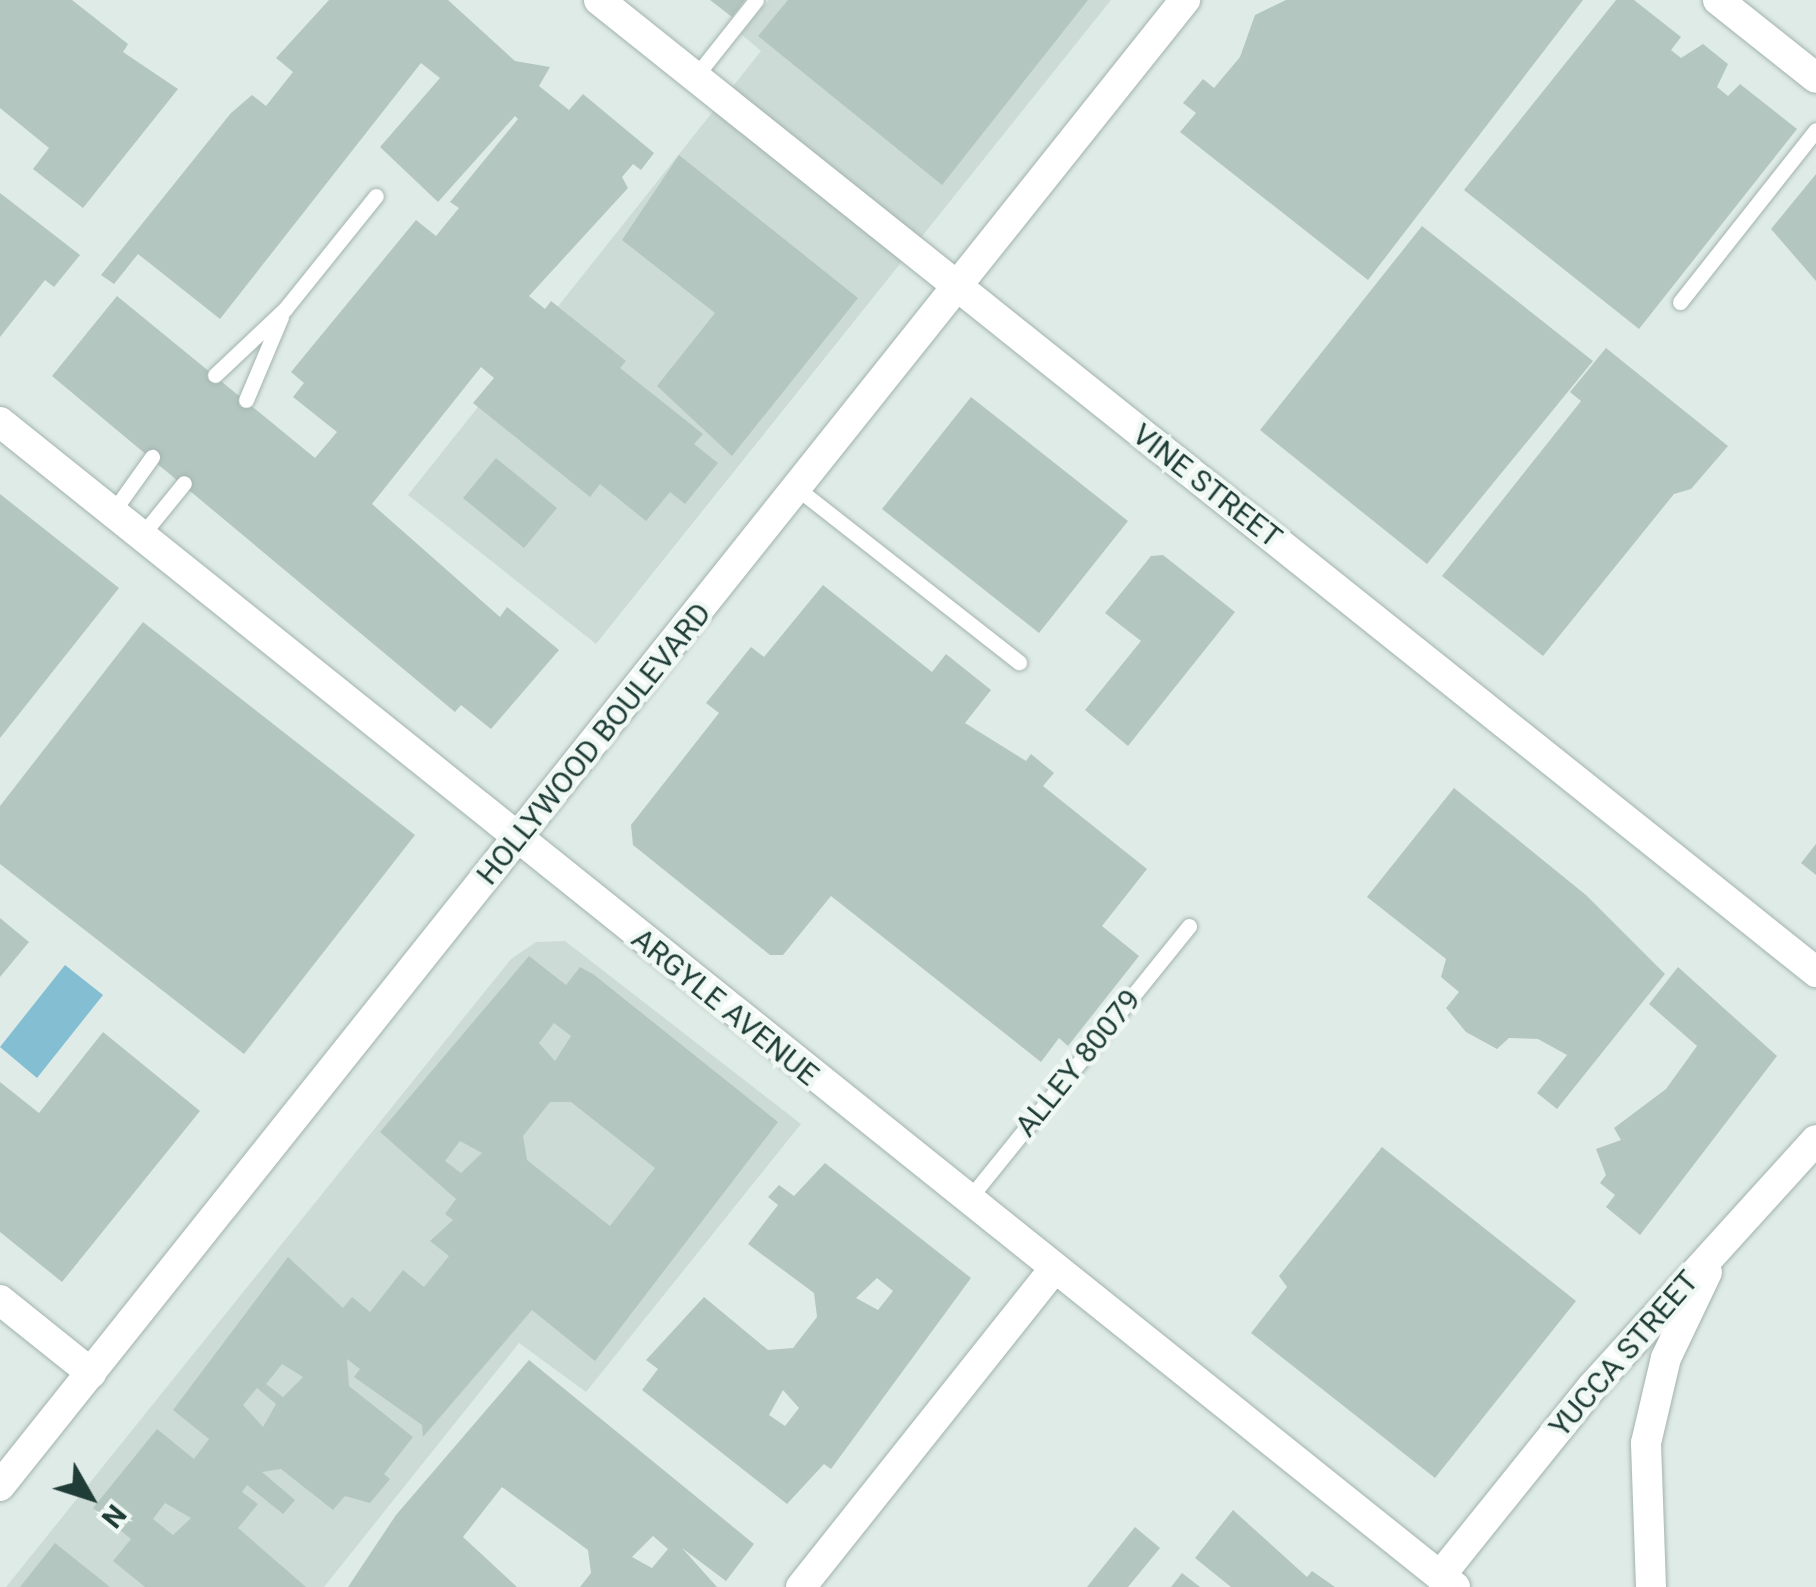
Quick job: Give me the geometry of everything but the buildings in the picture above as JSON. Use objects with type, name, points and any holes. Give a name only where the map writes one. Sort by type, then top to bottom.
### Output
[{"type":"main road","name":"VINE STREET","points":[[599,0],[1816,972]]},
{"type":"main road","name":"HOLLYWOOD BOULEVARD","points":[[0,1486],[959,289],[1185,0]]},
{"type":"main road","points":[[1718,0],[1816,78]]},
{"type":"main road","name":"ARGYLE AVENUE","points":[[0,422],[516,840],[1448,1581]]},
{"type":"main road","name":"YUCCA STREET","points":[[1448,1581],[1754,1208],[1816,1140]]},
{"type":"main road","points":[[1651,1587],[1646,1443],[1666,1358],[1702,1279],[1754,1208]]},
{"type":"main road","points":[[801,1587],[1054,1269]]},
{"type":"main road","points":[[0,1300],[91,1373]]},
{"type":"lane","points":[[695,77],[756,0]]},
{"type":"lane","points":[[1680,302],[1816,130]]},
{"type":"lane","points":[[215,375],[285,309],[376,196]]},
{"type":"lane","points":[[246,400],[285,309]]},
{"type":"lane","points":[[112,513],[152,457]]},
{"type":"lane","points":[[141,536],[184,483]]},
{"type":"lane","points":[[798,489],[1019,662]]},
{"type":"lane","name":"ALLEY 80079","points":[[968,1200],[1188,926]]},
{"type":"shaded area","points":[[769,0],[1111,0],[596,644],[408,495],[761,51],[741,34]]},
{"type":"shaded area","points":[[565,941],[801,1124],[586,1392],[519,1343],[324,1587],[6,1587],[511,959],[536,942]]},
{"type":"water","points":[[65,965],[103,995],[37,1078],[0,1047]]}]
